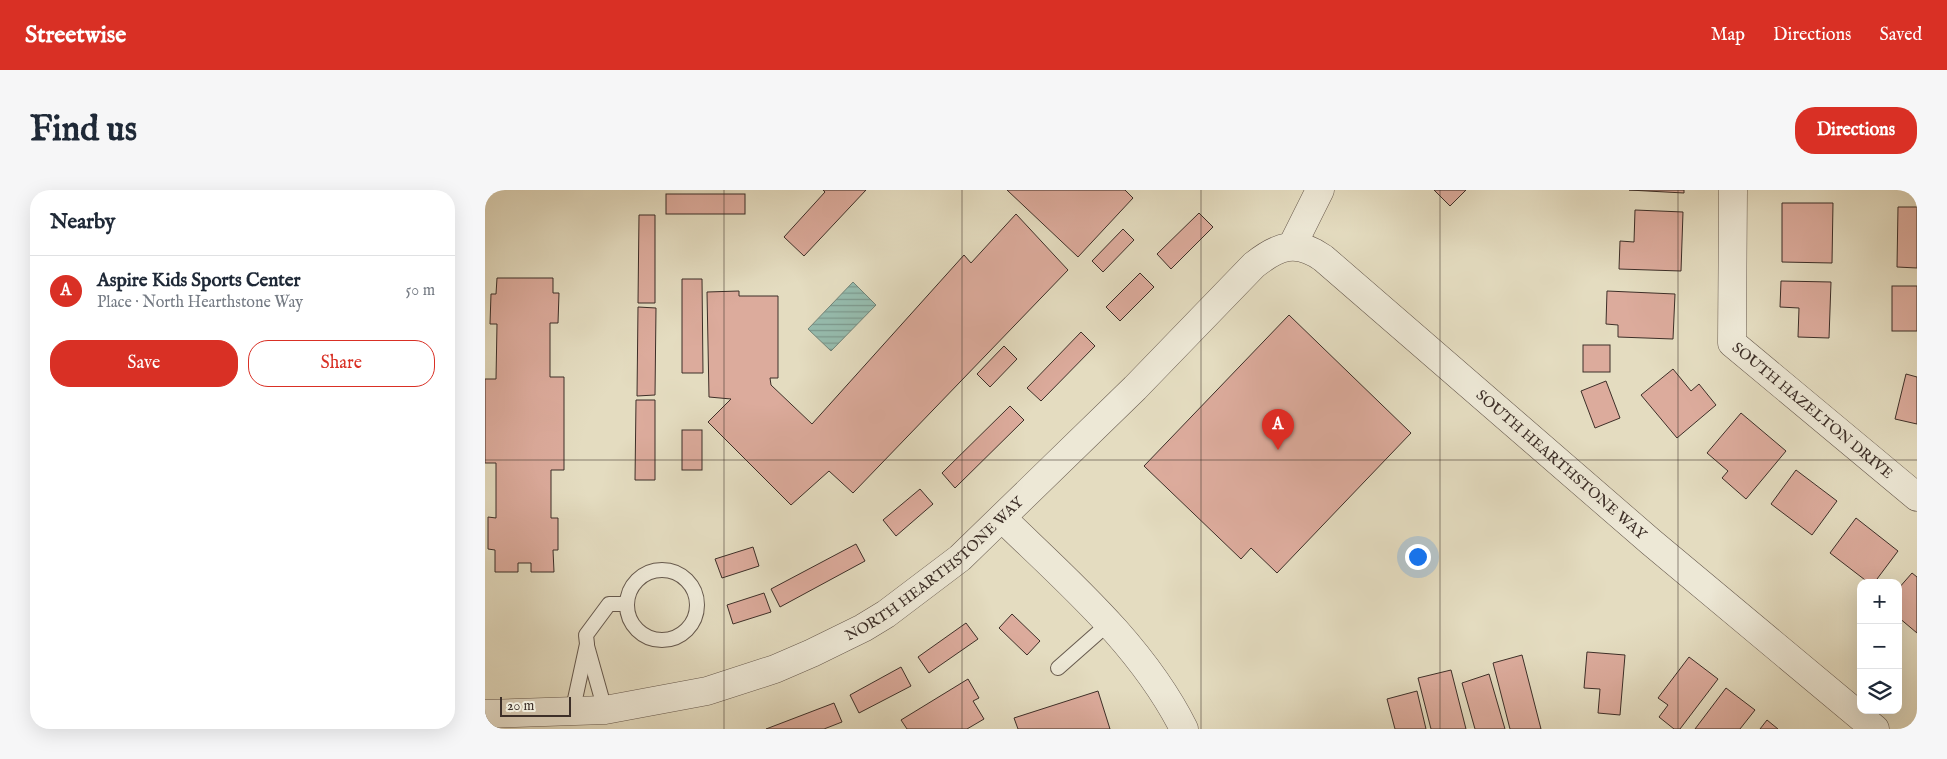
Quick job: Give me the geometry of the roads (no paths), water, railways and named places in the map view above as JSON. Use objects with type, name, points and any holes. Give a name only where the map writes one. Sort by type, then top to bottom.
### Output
[{"type":"street","points":[[1292,246],[1320,190]]},
{"type":"street","name":"SOUTH HAZELTON DRIVE","points":[[1733,190],[1733,342],[1917,497]]},
{"type":"street","name":"NORTH HEARTHSTONE WAY","points":[[485,714],[572,713],[605,710],[707,691],[737,683],[812,653],[886,614],[960,558],[1135,388],[1254,265],[1271,252],[1292,246]]},
{"type":"street","name":"SOUTH HEARTHSTONE WAY","points":[[1292,246],[1307,250],[1323,258],[1651,542],[1875,729]]},
{"type":"street","points":[[1002,518],[1109,623],[1155,680],[1184,729]]},
{"type":"lane","points":[[661,569],[672,571],[690,583],[696,594],[697,606],[695,618],[689,628],[679,636],[668,640],[655,640],[644,636],[635,628],[629,617],[627,604],[628,595],[640,577],[650,571],[661,569]]},
{"type":"lane","points":[[572,713],[587,644],[587,635],[609,604],[627,604]]},
{"type":"lane","points":[[1058,668],[1109,623]]},
{"type":"lane","points":[[587,644],[605,710]]},
{"type":"place","name":"Aspire Kids Sports Center","points":[[1278,450]]}]
